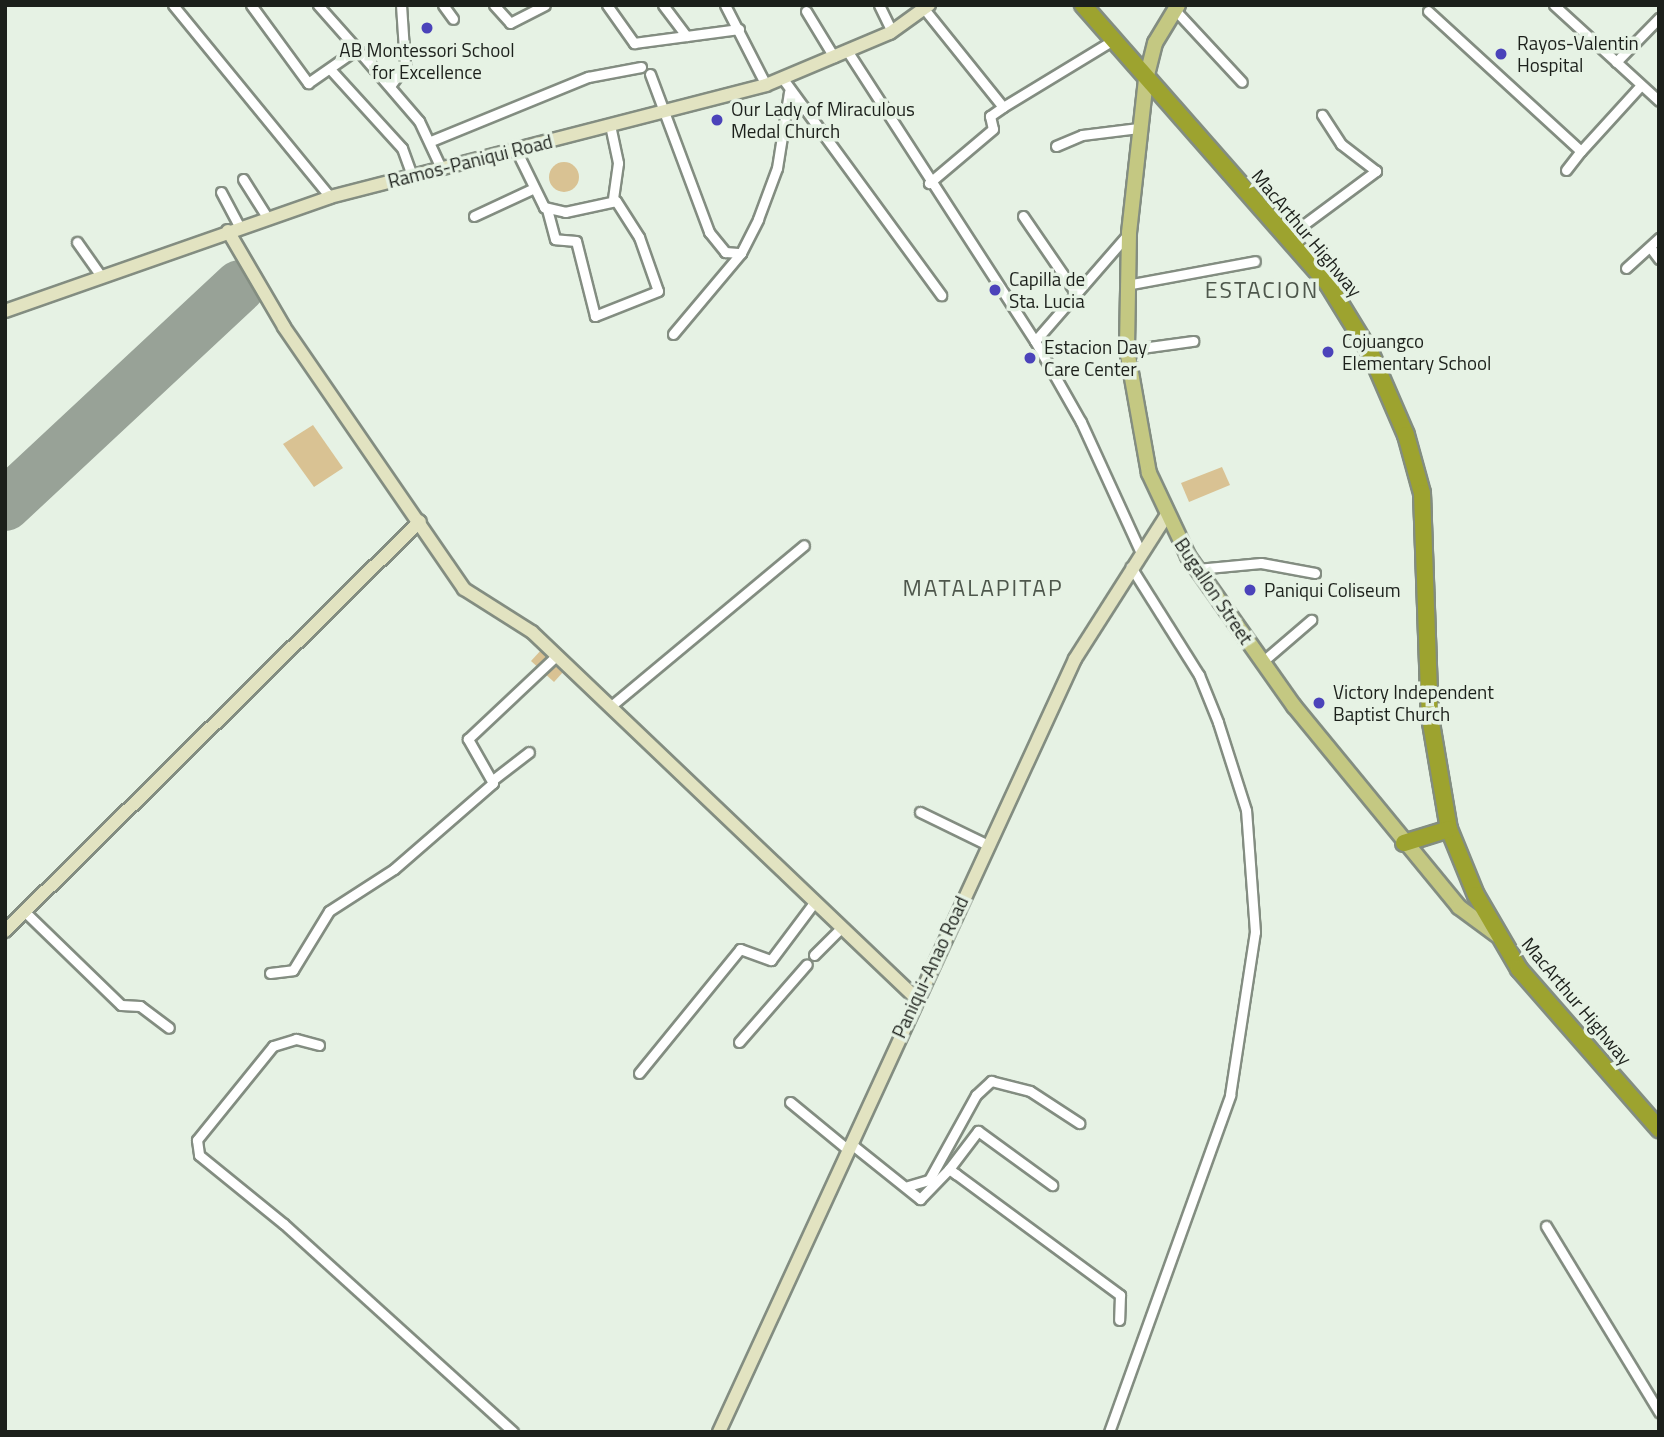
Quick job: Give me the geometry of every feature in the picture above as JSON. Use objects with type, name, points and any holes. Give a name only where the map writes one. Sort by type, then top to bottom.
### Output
[{"type":"highway","name":"MacArthur Highway","points":[[1083,5],[1287,237],[1364,341],[1413,459],[1426,535],[1432,736],[1449,829],[1497,935],[1537,993],[1659,1129]]},
{"type":"highway","points":[[1404,843],[1449,829]]},
{"type":"main road","name":"Ramos-Paniqui Road","points":[[5,311],[330,197],[766,85],[892,32],[927,8]]},
{"type":"main road","name":"Bugallon Street","points":[[1177,8],[1155,43],[1146,79],[1129,233],[1126,285],[1127,350],[1146,460],[1167,516],[1197,569],[1262,662],[1404,843],[1467,915],[1497,935]]},
{"type":"main road","points":[[234,229],[284,327],[464,589],[506,610],[557,655],[813,904],[917,999]]},
{"type":"main road","name":"Paniqui-Anao Road","points":[[719,1432],[986,844],[1075,659],[1140,551],[1167,516]]},
{"type":"main road","points":[[5,931],[420,522]]},
{"type":"street","points":[[251,5],[304,82],[330,69],[357,49]]},
{"type":"street","points":[[318,5],[390,86],[431,141],[441,168]]},
{"type":"street","points":[[390,86],[405,65],[401,9],[394,5]]},
{"type":"street","points":[[443,5],[453,19]]},
{"type":"street","points":[[495,5],[510,23],[545,5]]},
{"type":"street","points":[[607,5],[634,43],[739,29]]},
{"type":"street","points":[[663,5],[686,37]]},
{"type":"street","points":[[725,5],[766,85]]},
{"type":"street","points":[[879,5],[892,32]]},
{"type":"street","points":[[1554,5],[1659,101]]},
{"type":"street","points":[[177,7],[330,197]]},
{"type":"street","points":[[927,8],[1003,107]]},
{"type":"street","points":[[1177,8],[1242,82]]},
{"type":"street","points":[[806,11],[834,57]]},
{"type":"street","points":[[1428,11],[1581,151]]},
{"type":"street","points":[[1616,62],[1659,18]]},
{"type":"street","points":[[929,183],[993,129],[990,116],[1113,40]]},
{"type":"street","points":[[848,52],[929,183],[1035,341],[1081,422],[1140,551]]},
{"type":"street","points":[[431,141],[588,77],[641,66]]},
{"type":"street","points":[[330,69],[402,148],[412,175]]},
{"type":"street","points":[[650,74],[709,232],[725,252],[741,253]]},
{"type":"street","points":[[783,79],[789,92],[941,295]]},
{"type":"street","points":[[1566,170],[1641,85]]},
{"type":"street","points":[[673,334],[741,253],[777,167],[789,92]]},
{"type":"street","points":[[1287,237],[1376,171],[1340,144],[1322,115]]},
{"type":"street","points":[[516,150],[530,190],[547,209],[555,239],[576,240],[597,316],[659,287],[639,237],[612,198],[618,163],[610,125]]},
{"type":"street","points":[[1056,146],[1082,135],[1139,128]]},
{"type":"street","points":[[243,179],[267,218]]},
{"type":"street","points":[[474,216],[530,190]]},
{"type":"street","points":[[221,192],[234,229]]},
{"type":"street","points":[[547,209],[565,212],[612,198]]},
{"type":"street","points":[[1023,216],[1075,292]]},
{"type":"street","points":[[1035,341],[1129,233]]},
{"type":"street","points":[[1626,268],[1659,238]]},
{"type":"street","points":[[77,242],[102,276]]},
{"type":"street","points":[[1650,247],[1659,259]]},
{"type":"street","points":[[1126,285],[1255,261]]},
{"type":"street","points":[[1127,350],[1193,341]]},
{"type":"street","points":[[611,706],[804,545]]},
{"type":"street","points":[[1197,569],[1261,563],[1314,573]]},
{"type":"street","points":[[1110,1432],[1230,1095],[1255,932],[1246,810],[1218,722],[1199,675],[1131,567]]},
{"type":"street","points":[[1262,662],[1311,620]]},
{"type":"street","points":[[494,779],[470,737],[557,655]]},
{"type":"street","points":[[270,973],[295,968],[329,911],[394,869],[494,779],[529,752]]},
{"type":"street","points":[[920,812],[986,844]]},
{"type":"street","points":[[639,1073],[740,949],[771,960],[813,904]]},
{"type":"street","points":[[24,911],[121,1005],[140,1006],[169,1028]]},
{"type":"street","points":[[814,955],[840,929]]},
{"type":"street","points":[[739,1042],[807,964]]},
{"type":"street","points":[[319,1045],[296,1040],[273,1046],[198,1140],[199,1155],[294,1232],[513,1432]]},
{"type":"street","points":[[908,1186],[929,1180],[970,1104],[991,1081],[1030,1091],[1079,1123]]},
{"type":"street","points":[[790,1102],[908,1186],[917,1198],[926,1198],[978,1131],[1052,1185]]},
{"type":"street","points":[[948,1170],[1120,1295],[1119,1320]]},
{"type":"street","points":[[1546,1226],[1659,1412]]},
{"type":"shaded area","points":[[564,162],[575,166],[579,177],[575,188],[564,192],[553,188],[549,177],[553,166]]},
{"type":"shaded area","points":[[313,425],[343,468],[314,487],[283,444]]},
{"type":"shaded area","points":[[1222,467],[1230,485],[1189,502],[1181,483]]},
{"type":"shaded area","points":[[542,649],[564,671],[554,682],[531,661]]},
{"type":"runway","points":[[5,505],[240,286]]},
{"type":"place","name":"AB Montessori School for Excellence","points":[[427,28]]},
{"type":"place","name":"Rayos-Valentin Hospital","points":[[1501,54]]},
{"type":"place","name":"Our Lady of Miraculous Medal Church","points":[[717,120]]},
{"type":"place","name":"Capilla de Sta. Lucia","points":[[995,290]]},
{"type":"place","name":"Cojuangco Elementary School","points":[[1328,352]]},
{"type":"place","name":"Estacion Day Care Center","points":[[1030,358]]},
{"type":"place","name":"Paniqui Coliseum","points":[[1250,590]]},
{"type":"place","name":"Victory Independent Baptist Church","points":[[1319,703]]},
{"type":"district","name":"ESTACION","points":[[1262,290]]},
{"type":"district","name":"MATALAPITAP","points":[[983,588]]}]
